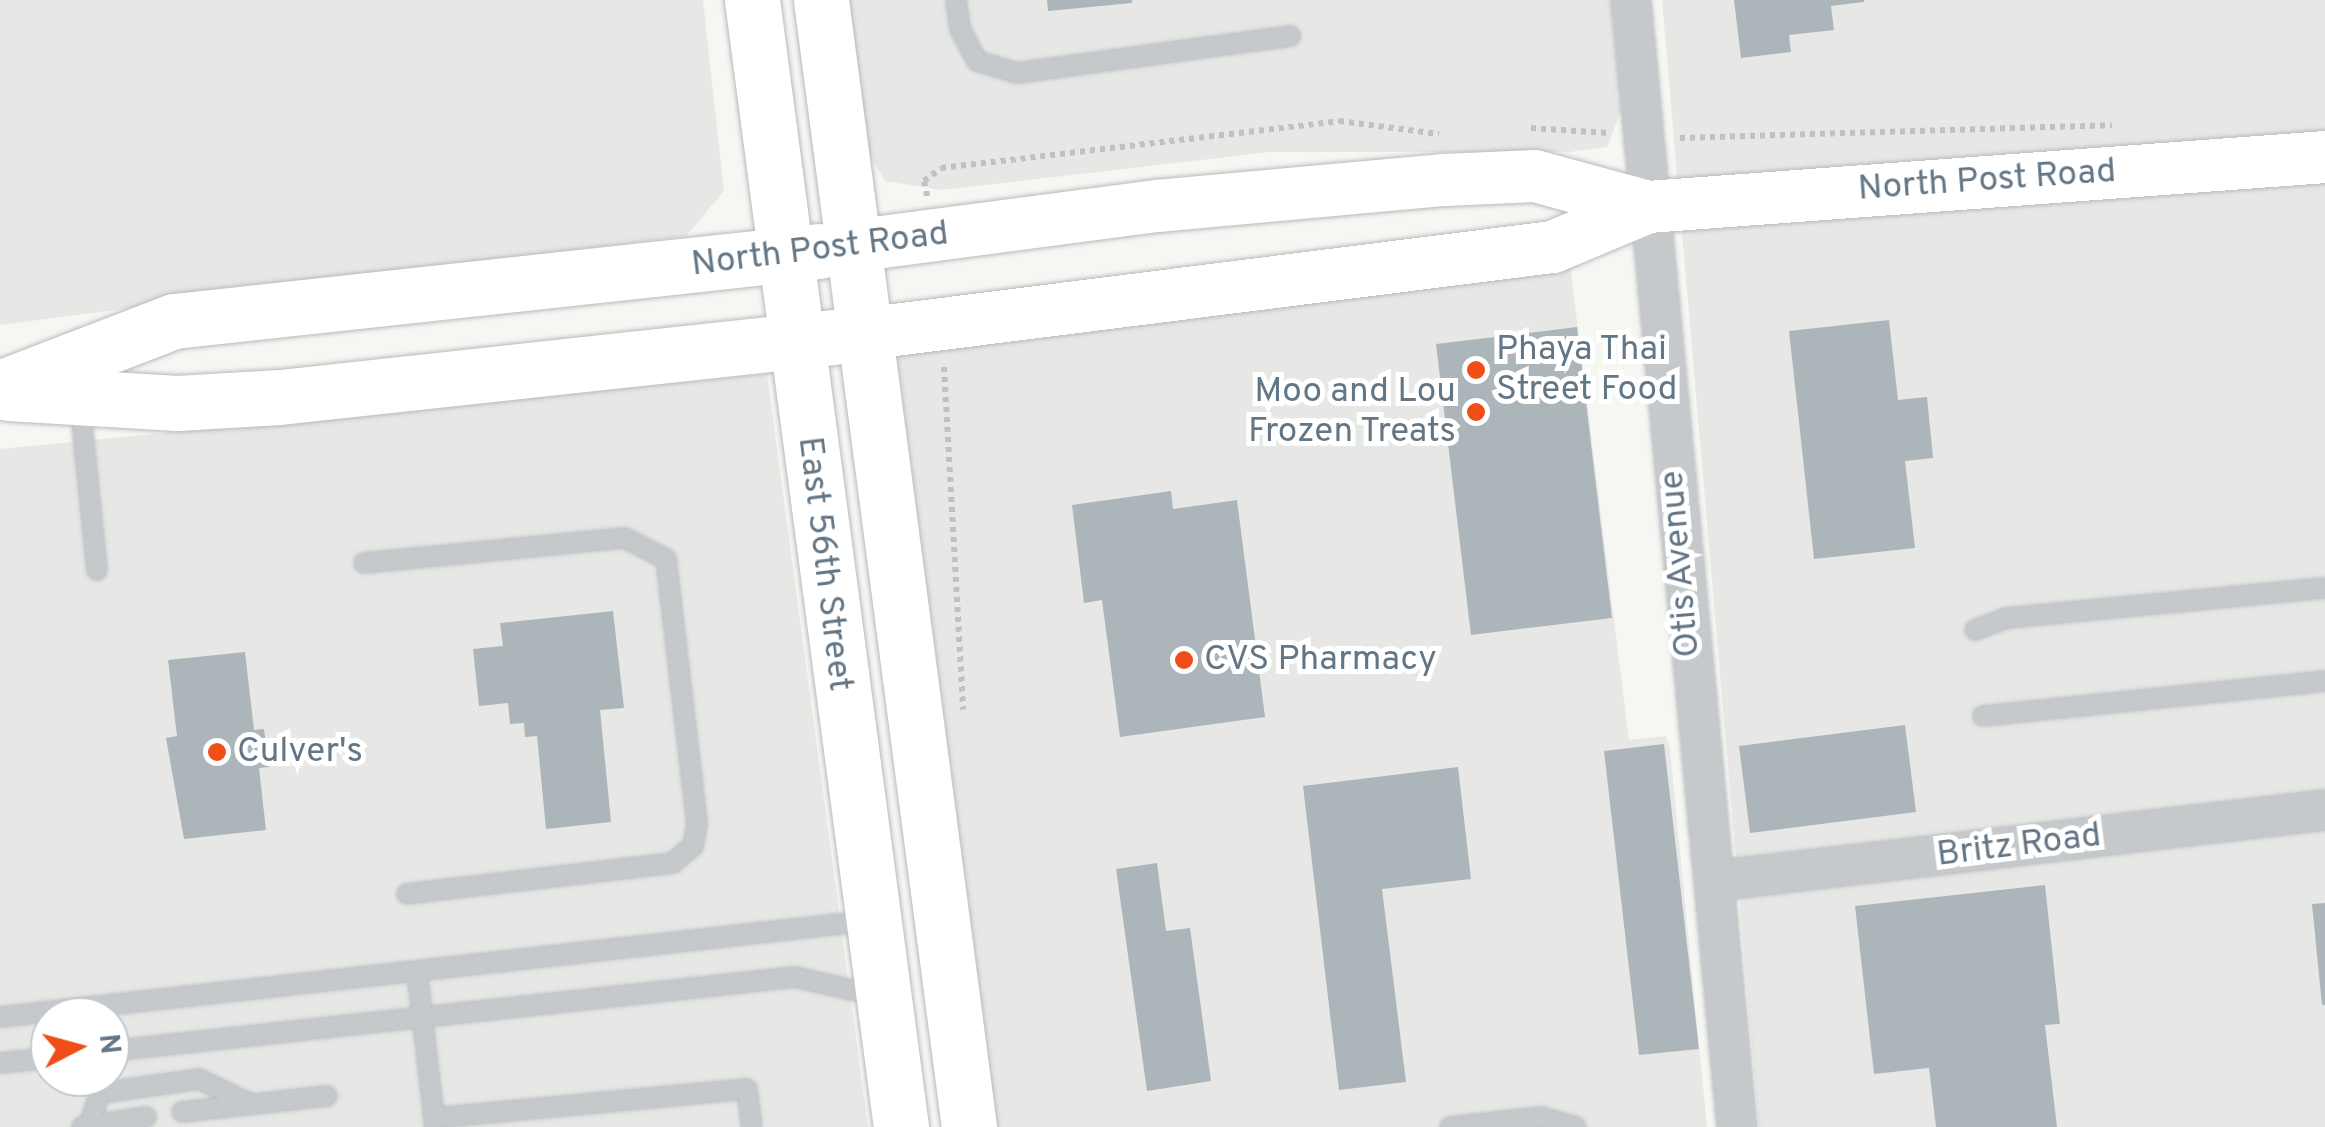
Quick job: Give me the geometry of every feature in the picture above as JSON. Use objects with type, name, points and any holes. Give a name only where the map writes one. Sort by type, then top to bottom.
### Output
[{"type":"main road","name":"East 56th Street","points":[[752,0],[900,1127]]},
{"type":"main road","name":"East 56th Street","points":[[821,0],[970,1127]]},
{"type":"main road","name":"North Post Road","points":[[0,390],[174,321],[852,246]]},
{"type":"main road","name":"North Post Road","points":[[0,390],[177,403],[280,397],[863,334]]},
{"type":"main road","points":[[882,998],[906,1016],[921,1048],[933,1127]]},
{"type":"street","name":"Otis Avenue","points":[[1631,0],[1737,1127]]},
{"type":"street","name":"North Post Road","points":[[863,334],[1553,247],[1648,208],[2325,156]]},
{"type":"street","name":"North Post Road","points":[[852,246],[1292,191],[1445,180],[1536,176],[1648,208]]},
{"type":"street","name":"Britz Road","points":[[1714,881],[2325,810]]},
{"type":"lane","points":[[956,0],[960,29],[978,61],[1017,73],[1292,36]]},
{"type":"lane","points":[[79,397],[97,570]]},
{"type":"lane","points":[[364,563],[625,538],[666,560],[697,824],[694,846],[673,863],[407,894]]},
{"type":"lane","points":[[1975,630],[2007,618],[2325,588]]},
{"type":"lane","points":[[1983,716],[2325,681]]},
{"type":"lane","points":[[0,1017],[872,920]]},
{"type":"lane","points":[[417,971],[434,1123],[505,1120],[748,1089],[752,1127]]},
{"type":"lane","points":[[130,1049],[795,977],[882,998]]},
{"type":"lane","points":[[0,1063],[30,1060]]},
{"type":"lane","points":[[90,1126],[100,1093],[200,1080],[249,1103]]},
{"type":"lane","points":[[182,1112],[327,1096]]},
{"type":"lane","points":[[82,1127],[146,1117]]},
{"type":"lane","points":[[1450,1127],[1541,1118],[1576,1127]]},
{"type":"path","points":[[1959,132],[2117,125]]},
{"type":"path","points":[[944,362],[963,714]]},
{"type":"shaded area","points":[[0,0],[703,0],[724,191],[686,236],[0,325]]},
{"type":"shaded area","points":[[842,0],[1611,0],[1621,111],[1607,147],[1569,152],[1270,152],[942,190],[885,181],[865,147]]},
{"type":"shaded area","points":[[1662,0],[2325,0],[2325,1127],[1759,1127]]},
{"type":"shaded area","points":[[1570,265],[1629,740],[1666,736],[1670,750],[1707,1127],[998,1127],[896,347]]},
{"type":"shaded area","points":[[767,374],[868,1127],[0,1127],[0,449]]},
{"type":"building","points":[[1047,0],[1132,0],[1132,3],[1048,11]]},
{"type":"building","points":[[1734,0],[1864,2],[1831,6],[1834,30],[1789,35],[1791,52],[1741,58]]},
{"type":"building","points":[[1889,320],[1898,400],[1927,397],[1933,458],[1905,461],[1915,548],[1814,559],[1789,331]]},
{"type":"building","points":[[1577,327],[1612,618],[1471,635],[1436,344]]},
{"type":"building","name":"CVS Pharmacy","points":[[1171,491],[1173,509],[1237,500],[1265,717],[1120,737],[1102,600],[1084,603],[1072,505]]},
{"type":"building","points":[[613,611],[624,708],[600,710],[611,822],[546,829],[537,736],[525,737],[524,723],[510,724],[508,703],[479,706],[473,649],[503,646],[500,623]]},
{"type":"building","name":"Culver's","points":[[245,652],[254,730],[264,729],[269,767],[259,768],[266,830],[184,839],[166,738],[177,736],[168,660]]},
{"type":"building","points":[[1905,725],[1916,812],[1750,833],[1739,746]]},
{"type":"building","points":[[1664,744],[1699,1049],[1639,1055],[1604,751]]},
{"type":"building","points":[[1458,767],[1471,879],[1382,889],[1406,1082],[1339,1090],[1303,786]]},
{"type":"building","points":[[1157,863],[1166,931],[1190,928],[1211,1081],[1147,1091],[1116,869]]},
{"type":"building","points":[[2045,885],[2060,1024],[2045,1025],[2057,1127],[1936,1127],[1929,1068],[1874,1074],[1855,906]]},
{"type":"building","points":[[2325,903],[2325,1005],[2322,1005],[2312,904]]},
{"type":"place","name":"Phaya Thai Street Food","points":[[1476,370]]},
{"type":"place","name":"Moo and Lou Frozen Treats","points":[[1476,412]]},
{"type":"place","name":"CVS Pharmacy","points":[[1184,660]]},
{"type":"place","name":"Culver's","points":[[217,752]]}]
